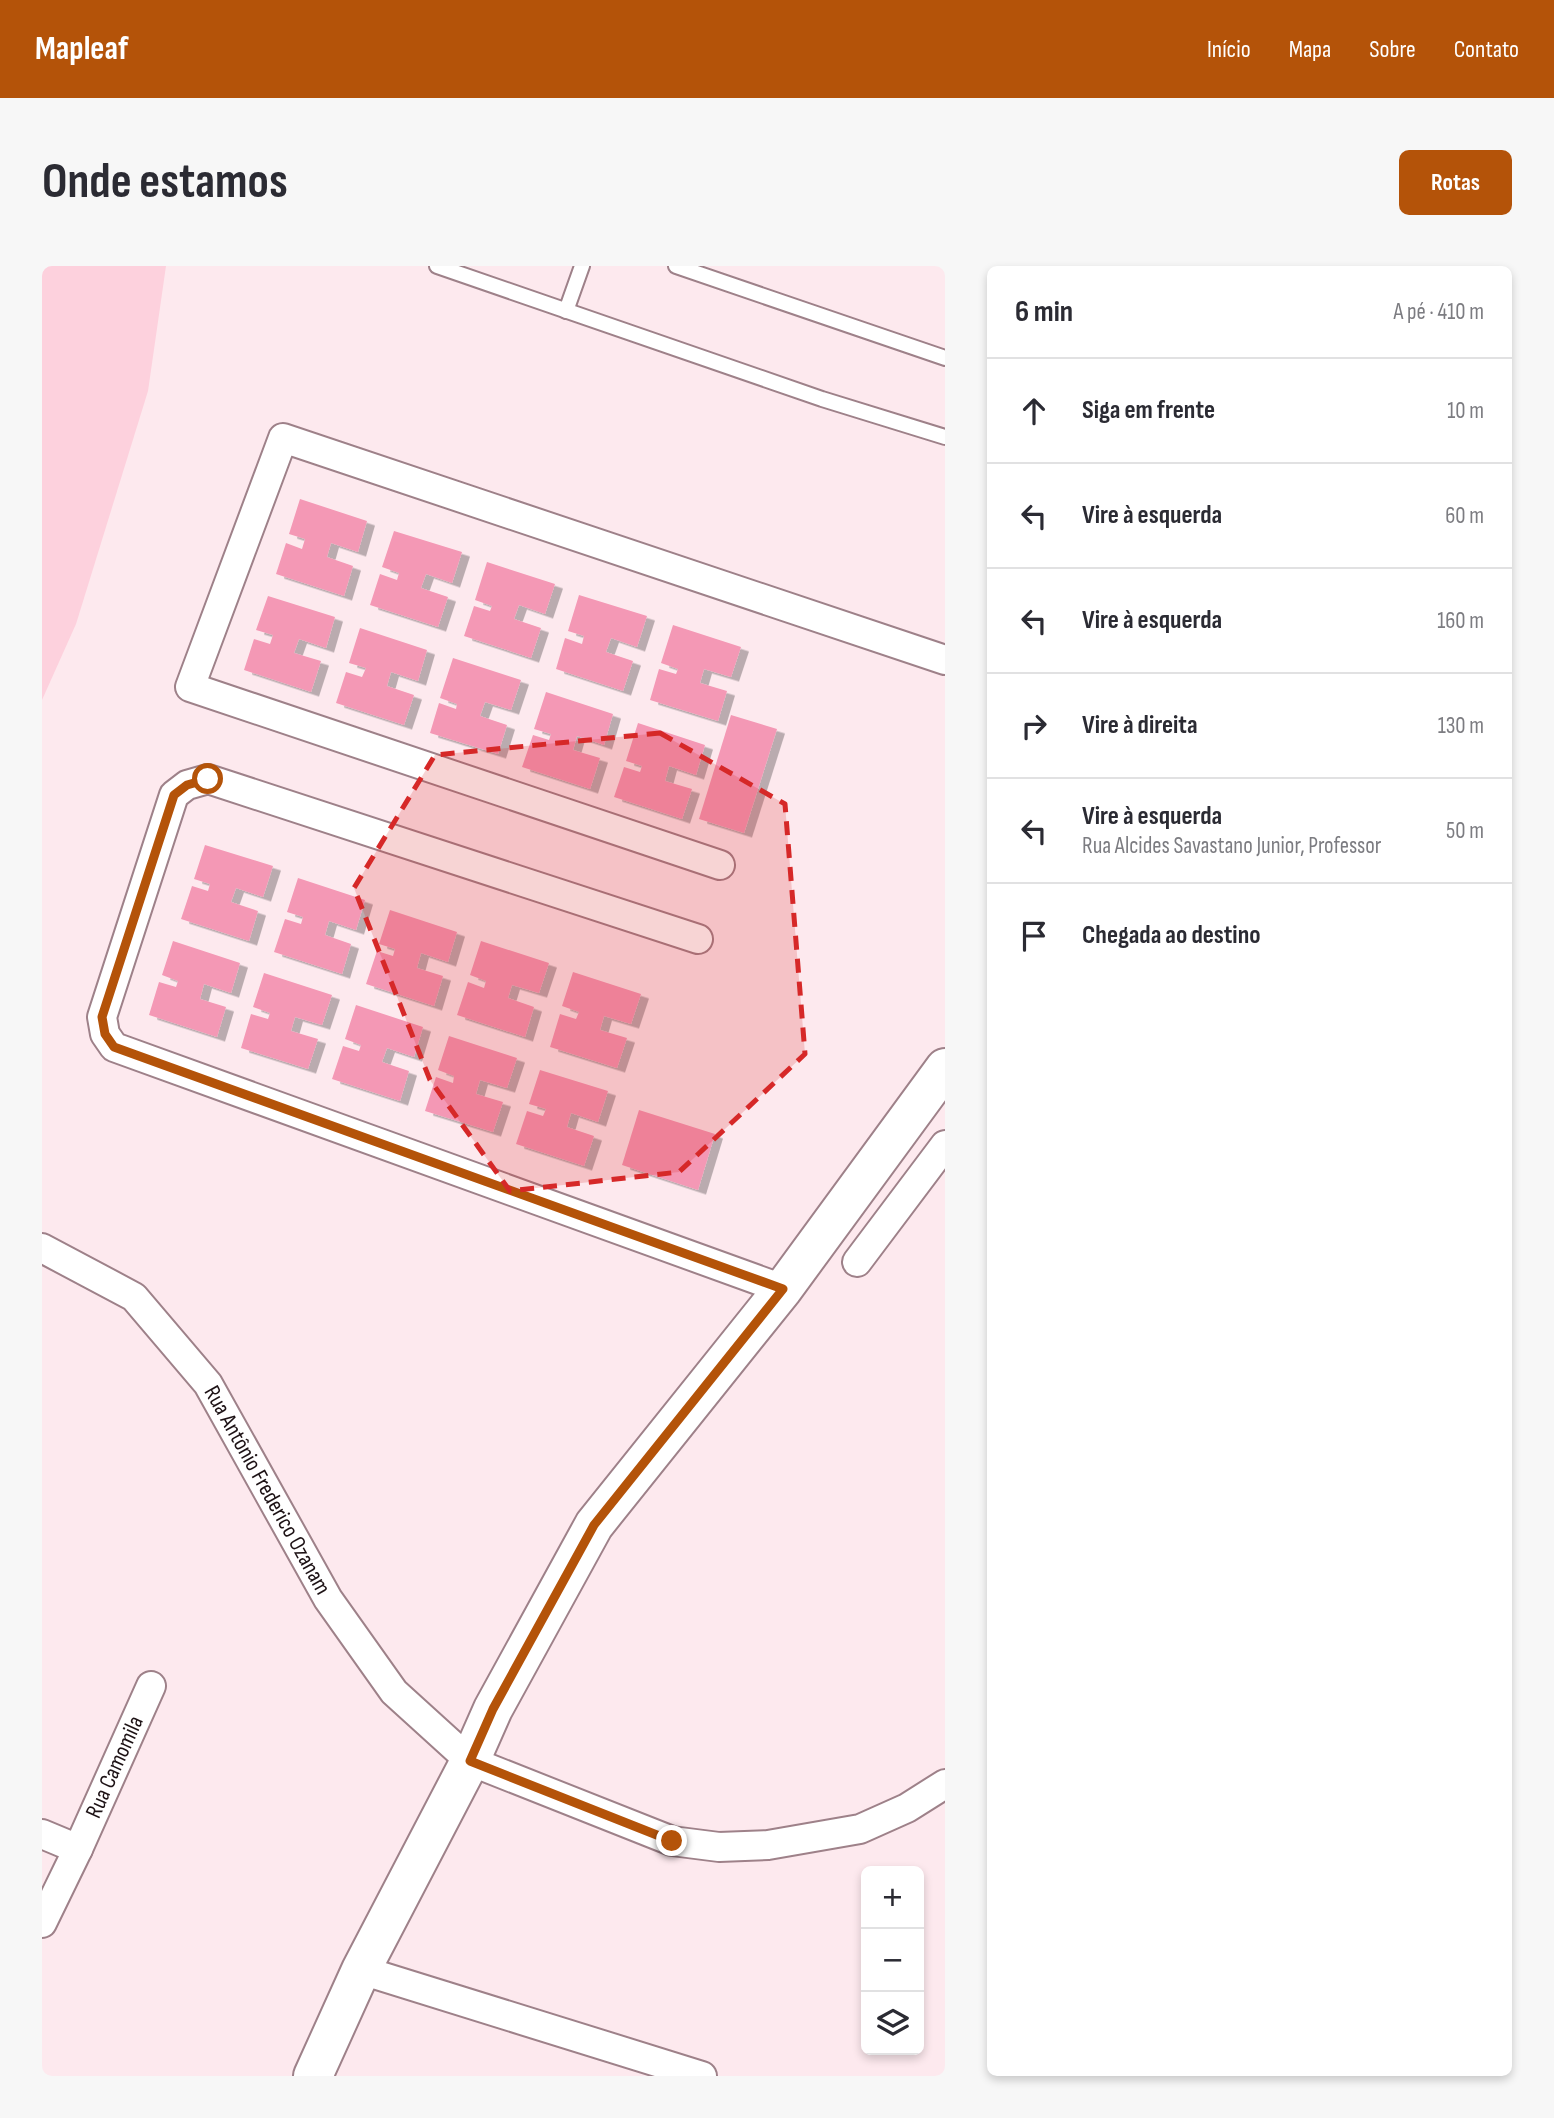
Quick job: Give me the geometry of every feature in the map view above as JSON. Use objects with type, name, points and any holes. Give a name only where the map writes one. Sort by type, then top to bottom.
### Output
[{"type":"main road","points":[[313,2076],[361,1970],[470,1761],[493,1709],[594,1525],[783,1289],[945,1068]]},
{"type":"street","points":[[720,864],[190,687],[283,438],[945,660]]},
{"type":"street","points":[[698,939],[208,779],[187,785],[174,795],[102,1017],[105,1034],[114,1047],[783,1289]]},
{"type":"street","points":[[857,1262],[945,1145]]},
{"type":"street","name":"Rua Antônio Frederico Ozanam","points":[[42,1248],[134,1297],[208,1384],[328,1599],[394,1692],[470,1761]]},
{"type":"street","name":"Rua Camomila","points":[[42,1923],[151,1686]]},
{"type":"street","points":[[470,1761],[672,1841],[719,1847],[768,1845],[860,1829],[907,1808],[945,1784]]},
{"type":"street","points":[[42,1834],[78,1849]]},
{"type":"street","points":[[361,1970],[702,2076]]},
{"type":"lane","points":[[437,266],[822,399],[945,437]]},
{"type":"lane","points":[[566,311],[582,266]]},
{"type":"lane","points":[[676,266],[945,358]]},
{"type":"highlighted area","points":[[660,733],[785,804],[805,1054],[679,1172],[510,1191],[430,1080],[354,888],[435,755]]},
{"type":"shaded area","points":[[42,266],[166,266],[148,391],[76,624],[42,700]]},
{"type":"building","points":[[300,499],[367,521],[358,552],[331,543],[327,557],[353,566],[344,596],[276,574],[286,543],[302,549],[305,539],[289,534]]},
{"type":"building","points":[[394,531],[462,552],[452,583],[426,574],[421,588],[448,597],[438,627],[370,605],[380,574],[397,580],[399,573],[382,567]]},
{"type":"building","points":[[487,562],[555,584],[545,614],[519,605],[514,619],[541,628],[531,658],[464,636],[474,606],[490,611],[492,606],[475,600]]},
{"type":"building","points":[[579,595],[647,616],[637,647],[611,638],[606,652],[633,661],[623,691],[556,669],[565,638],[582,644],[584,636],[568,631]]},
{"type":"building","points":[[268,596],[335,617],[326,648],[299,639],[294,653],[321,661],[311,692],[244,670],[254,639],[270,644],[273,635],[256,630]]},
{"type":"building","points":[[673,625],[741,647],[731,677],[704,669],[700,683],[727,691],[718,721],[650,700],[659,669],[676,674],[678,669],[661,663]]},
{"type":"building","points":[[360,628],[427,650],[418,681],[391,672],[387,686],[414,695],[404,725],[336,703],[346,672],[362,677],[366,668],[349,663]]},
{"type":"building","points":[[453,658],[521,680],[511,710],[485,702],[480,716],[507,725],[498,754],[430,733],[439,703],[456,709],[457,704],[440,698]]},
{"type":"building","points":[[546,692],[613,714],[604,745],[577,736],[573,750],[600,758],[590,789],[522,767],[533,735],[549,740],[551,734],[534,729]]},
{"type":"building","points":[[731,715],[777,729],[744,833],[699,819]]},
{"type":"building","points":[[638,723],[705,745],[696,775],[669,766],[665,781],[692,789],[682,819],[614,797],[624,767],[640,772],[642,766],[626,761]]},
{"type":"building","points":[[205,845],[273,866],[263,897],[236,888],[231,902],[258,911],[249,941],[181,919],[192,886],[208,891],[210,884],[194,879]]},
{"type":"building","points":[[298,878],[365,900],[356,930],[329,921],[325,935],[351,944],[342,974],[274,952],[285,919],[301,924],[303,917],[287,912]]},
{"type":"building","points":[[390,910],[457,932],[448,962],[421,953],[417,968],[443,976],[434,1006],[366,984],[377,951],[393,956],[395,949],[379,944]]},
{"type":"building","points":[[173,941],[240,963],[231,993],[204,984],[200,999],[226,1007],[217,1037],[149,1015],[159,982],[176,987],[178,981],[162,975]]},
{"type":"building","points":[[481,941],[549,963],[539,993],[512,985],[508,998],[534,1007],[525,1037],[457,1015],[468,982],[484,988],[486,981],[470,975]]},
{"type":"building","points":[[573,972],[641,994],[631,1024],[604,1016],[600,1030],[627,1038],[617,1068],[550,1047],[560,1014],[576,1019],[579,1012],[562,1006]]},
{"type":"building","points":[[264,973],[332,995],[322,1025],[295,1017],[291,1031],[318,1039],[308,1069],[241,1048],[251,1014],[268,1019],[270,1013],[253,1007]]},
{"type":"building","points":[[356,1005],[423,1027],[414,1057],[387,1048],[382,1062],[409,1071],[400,1101],[332,1079],[343,1046],[359,1051],[361,1045],[345,1039]]},
{"type":"building","points":[[449,1036],[517,1058],[507,1088],[480,1080],[476,1094],[503,1102],[493,1132],[425,1111],[436,1077],[453,1083],[454,1076],[438,1070]]},
{"type":"building","points":[[540,1070],[608,1091],[598,1122],[571,1113],[567,1127],[594,1136],[584,1166],[516,1144],[527,1111],[543,1116],[546,1109],[529,1104]]},
{"type":"building","points":[[639,1110],[715,1134],[698,1190],[622,1165]]},
{"type":"route","points":[[208,779],[187,785],[174,795],[102,1017],[105,1034],[114,1047],[783,1289],[594,1525],[493,1709],[470,1761],[672,1841]]}]
